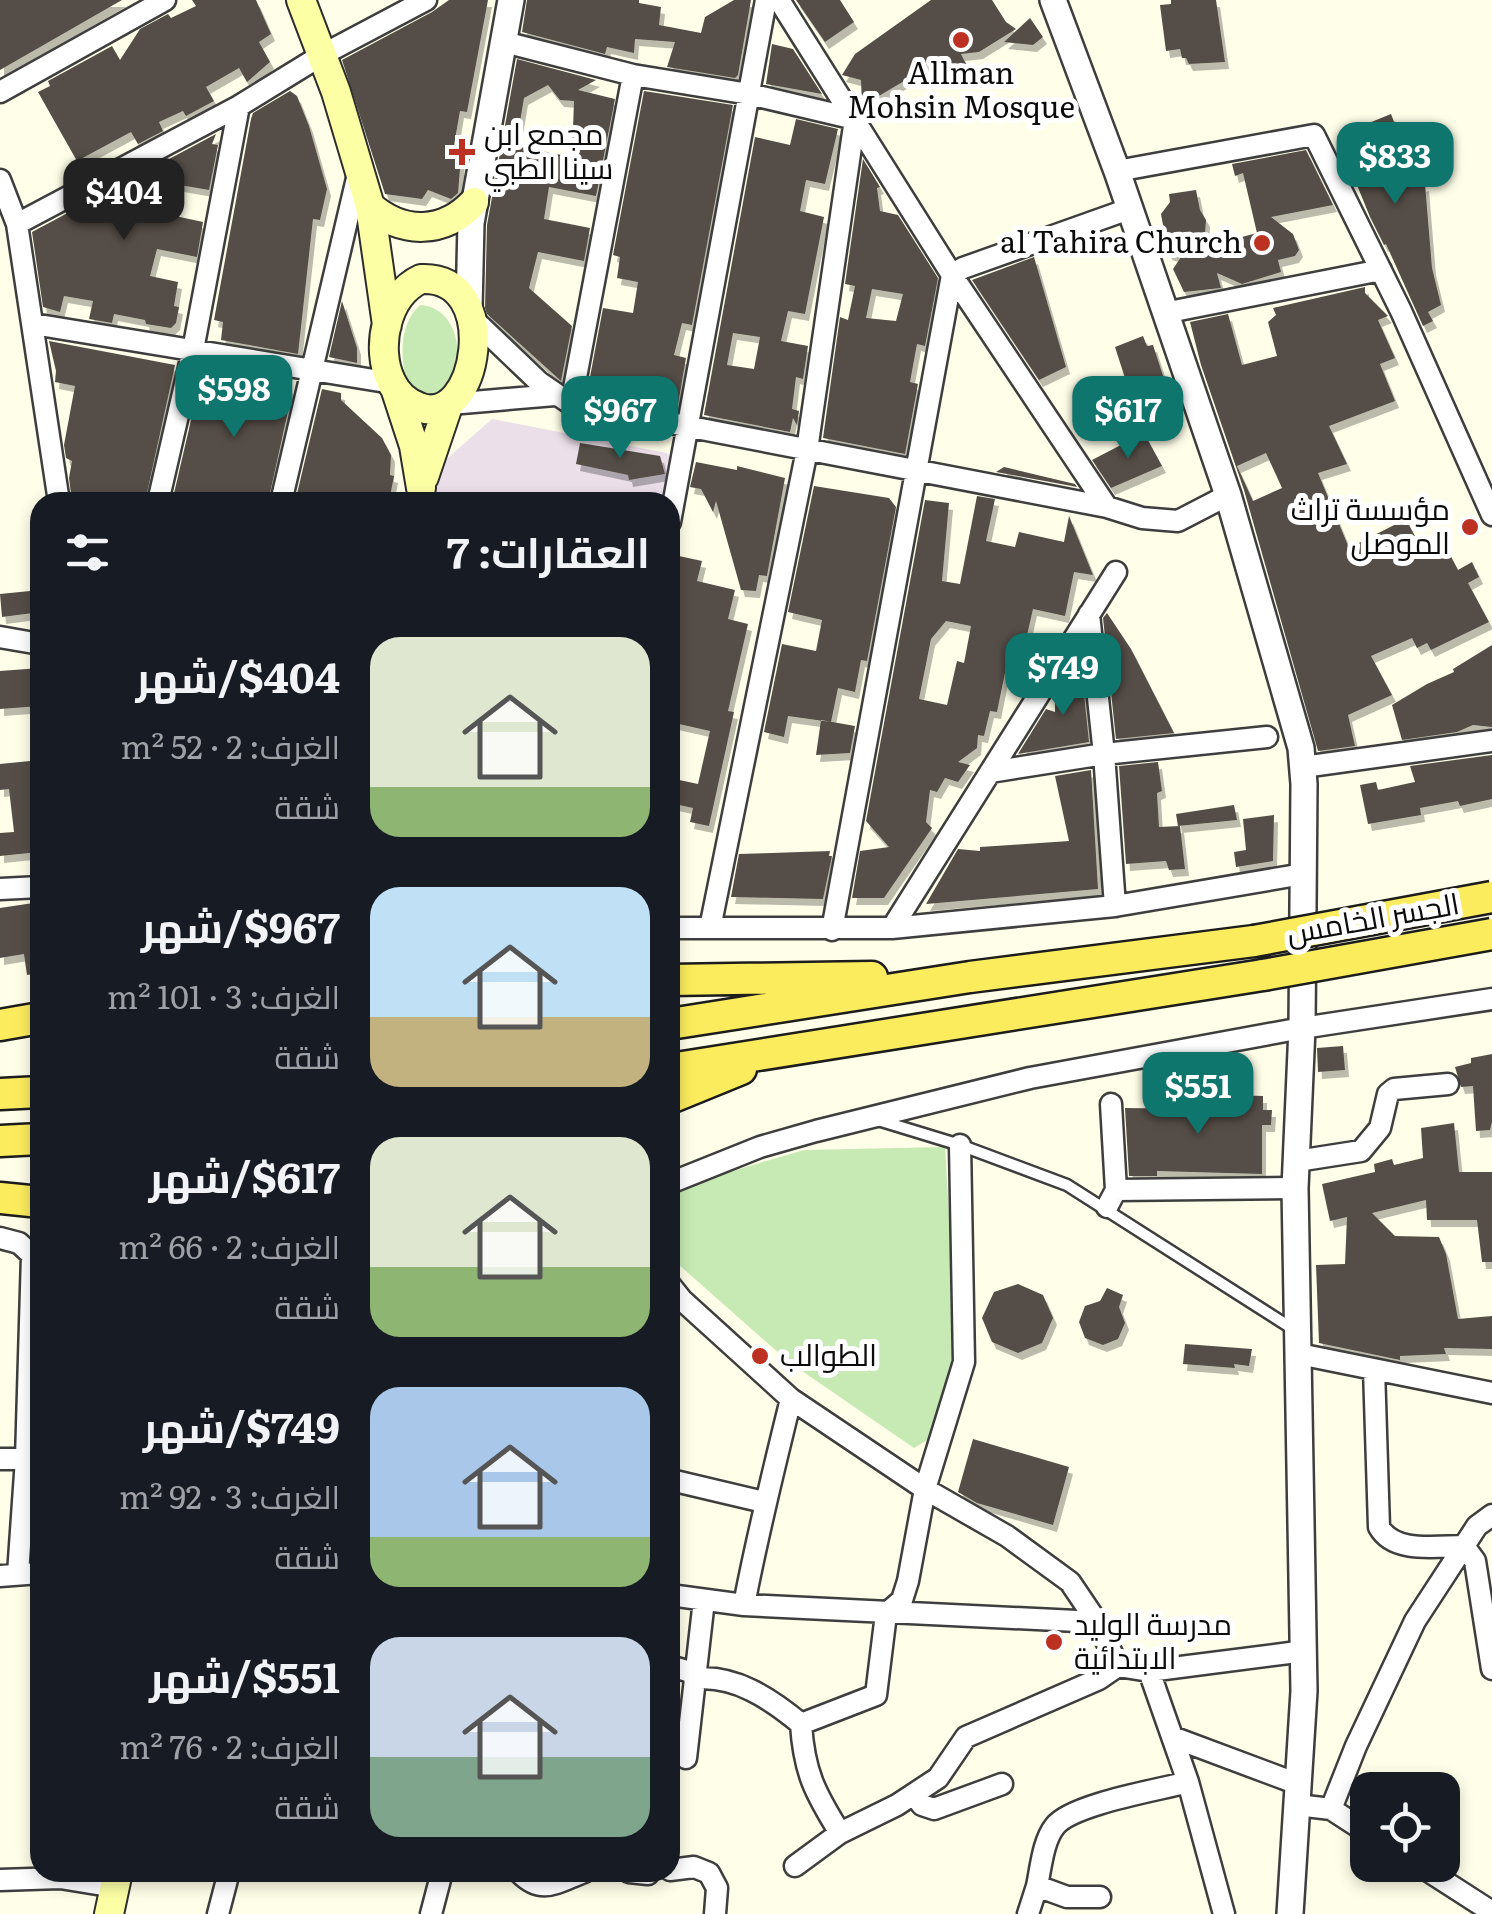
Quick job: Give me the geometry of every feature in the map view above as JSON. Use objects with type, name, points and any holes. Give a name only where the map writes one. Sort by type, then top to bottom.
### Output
[{"type":"main road","points":[[301,0],[370,206],[387,325],[384,350],[414,446],[419,492]]},
{"type":"main road","points":[[370,206],[404,226],[430,227],[454,219],[474,202]]},
{"type":"main road","points":[[387,325],[402,293],[422,279],[447,284],[471,313],[471,362],[463,387],[449,405],[420,492]]},
{"type":"main road","points":[[393,384],[416,406],[430,410],[449,405]]},
{"type":"main road","name":"الجسر الخامس","points":[[970,976],[1254,941],[1492,897]]},
{"type":"main road","name":"الجسر الخامس","points":[[782,1050],[1263,975],[1492,934]]},
{"type":"main road","points":[[680,980],[970,976]]},
{"type":"main road","points":[[680,1022],[970,976]]},
{"type":"main road","points":[[0,1025],[30,1020]]},
{"type":"main road","points":[[680,1067],[782,1050]]},
{"type":"main road","points":[[680,1094],[782,1050]]},
{"type":"main road","points":[[0,1094],[30,1092]]},
{"type":"main road","points":[[0,1141],[30,1140]]},
{"type":"main road","points":[[0,1198],[30,1201]]},
{"type":"street","points":[[0,92],[165,0]]},
{"type":"street","points":[[17,224],[239,106],[322,54],[426,0]]},
{"type":"street","points":[[511,0],[474,202],[468,258],[471,313],[563,400]]},
{"type":"street","points":[[676,492],[766,0]]},
{"type":"street","points":[[780,0],[952,276],[1107,507]]},
{"type":"street","points":[[1053,0],[1117,171],[1228,495],[1297,730],[1303,767],[1302,1028],[1294,1188],[1304,1651],[1290,1914]]},
{"type":"street","points":[[504,42],[633,75],[750,94],[855,119]]},
{"type":"street","points":[[563,400],[633,75]]},
{"type":"street","points":[[160,492],[193,350],[239,106]]},
{"type":"street","points":[[710,928],[807,450],[855,119]]},
{"type":"street","points":[[1117,171],[1314,135],[1492,515]]},
{"type":"street","points":[[283,492],[360,168]]},
{"type":"street","points":[[0,180],[17,224],[58,492]]},
{"type":"street","points":[[832,930],[952,276],[963,268],[1129,209]]},
{"type":"street","points":[[1164,313],[1380,270]]},
{"type":"street","points":[[33,324],[393,384]]},
{"type":"street","points":[[449,405],[563,400],[688,428],[1107,507],[1142,518],[1178,521],[1228,495]]},
{"type":"street","points":[[892,928],[1116,572]]},
{"type":"street","points":[[1088,614],[1104,754],[1115,906]]},
{"type":"street","points":[[0,637],[30,642]]},
{"type":"street","points":[[990,772],[1104,754],[1267,736]]},
{"type":"street","points":[[1303,767],[1492,741]]},
{"type":"street","points":[[680,928],[892,928],[1115,906],[1303,874]]},
{"type":"street","points":[[0,889],[30,888]]},
{"type":"street","points":[[680,1180],[760,1147],[1030,1078],[1302,1028],[1492,999]]},
{"type":"street","points":[[1297,1161],[1360,1151],[1380,1128],[1388,1094],[1448,1084]]},
{"type":"street","points":[[1111,1104],[1112,1198],[1294,1188]]},
{"type":"street","points":[[801,1724],[876,1695],[886,1614],[902,1600],[908,1581],[925,1489],[964,1362],[960,1144]]},
{"type":"street","points":[[0,1238],[20,1243],[30,1253]]},
{"type":"street","points":[[680,1298],[791,1399],[925,1489],[1007,1536],[1070,1582],[1098,1622],[1118,1666]]},
{"type":"street","points":[[9,1575],[26,1459],[30,1323]]},
{"type":"street","points":[[1297,1342],[1374,1369],[1492,1393]]},
{"type":"street","points":[[1374,1369],[1379,1527],[1399,1545],[1464,1546]]},
{"type":"street","points":[[744,1605],[764,1502],[791,1399]]},
{"type":"street","points":[[0,1459],[26,1459]]},
{"type":"street","points":[[680,1482],[764,1502]]},
{"type":"street","points":[[1331,1809],[1415,1621],[1476,1526],[1492,1516]]},
{"type":"street","points":[[1464,1546],[1485,1575],[1492,1668]]},
{"type":"street","points":[[680,1596],[744,1605],[886,1614],[1098,1622]]},
{"type":"street","points":[[686,1758],[704,1600]]},
{"type":"street","points":[[795,1866],[840,1833],[938,1778],[966,1736],[1099,1680],[1118,1666],[1149,1671],[1304,1651]]},
{"type":"street","points":[[680,1670],[694,1676],[716,1676],[747,1689],[776,1704],[801,1724],[803,1761],[813,1790],[840,1833]]},
{"type":"street","points":[[1149,1671],[1188,1782],[1224,1914]]},
{"type":"street","points":[[1174,1738],[1350,1821]]},
{"type":"street","points":[[1028,1914],[1044,1852],[1056,1824],[1087,1806],[1188,1782]]},
{"type":"street","points":[[914,1794],[922,1805],[934,1808],[1002,1784]]},
{"type":"street","points":[[680,1869],[694,1867],[709,1873],[717,1888],[715,1914]]},
{"type":"street","points":[[0,1880],[30,1876]]},
{"type":"street","points":[[77,1882],[114,1891]]},
{"type":"street","points":[[218,1914],[226,1882]]},
{"type":"street","points":[[431,1914],[439,1882]]},
{"type":"street","points":[[528,1882],[543,1886],[555,1882]]},
{"type":"street","points":[[1445,1882],[1492,1912]]},
{"type":"street","points":[[1037,1886],[1067,1898],[1100,1898]]},
{"type":"lane","points":[[872,1118],[960,1144],[1112,1198],[1297,1342]]},
{"type":"shaded area","points":[[492,419],[667,453],[672,460],[666,492],[435,492],[442,463]]},
{"type":"green space","points":[[420,305],[442,314],[457,345],[452,381],[435,399],[408,390],[404,367],[404,333]]},
{"type":"green space","points":[[945,1147],[957,1355],[929,1439],[914,1448],[789,1362],[680,1266],[680,1186],[804,1150]]},
{"type":"building","points":[[0,0],[122,0],[0,70]]},
{"type":"building","points":[[192,0],[256,0],[271,34],[259,42],[270,62],[247,82],[239,68],[206,87],[214,101],[186,116],[183,111],[159,122],[163,131],[138,144],[131,132],[77,161],[38,92],[50,86],[48,81],[112,46],[120,60],[140,29],[168,14],[171,18],[196,6]]},
{"type":"building","points":[[449,0],[488,0],[467,112],[460,111],[454,145],[462,145],[458,193],[451,199],[428,190],[422,199],[385,194],[342,60]]},
{"type":"building","points":[[527,0],[639,0],[661,7],[659,25],[701,33],[705,17],[734,0],[751,0],[735,78],[667,67],[675,42],[635,39],[634,53],[607,47],[605,54],[522,32]]},
{"type":"building","points":[[796,0],[840,0],[854,22],[825,42]]},
{"type":"building","points":[[931,0],[992,0],[1006,22],[1016,29],[979,52],[961,54],[966,64],[948,77],[943,69],[922,65],[916,74],[862,106],[861,80],[842,75],[855,54]]},
{"type":"building","points":[[1171,0],[1216,0],[1225,62],[1189,64],[1180,49],[1166,51],[1160,5],[1171,4]]},
{"type":"building","points":[[1030,18],[1043,37],[1033,45],[1004,42]]},
{"type":"building","points":[[772,44],[793,49],[822,94],[766,84]]},
{"type":"building","points":[[517,59],[596,80],[578,90],[615,99],[596,196],[549,187],[544,219],[590,228],[584,261],[538,252],[529,288],[572,326],[561,381],[487,314],[487,225]],"holes":[[[548,85],[560,100],[574,101],[572,157],[516,146],[524,98]]]},
{"type":"building","points":[[290,91],[297,96],[309,126],[327,189],[320,220],[313,219],[298,354],[221,340],[223,322],[214,320],[251,119],[253,113]]},
{"type":"building","points":[[644,91],[733,105],[692,325],[682,323],[674,355],[686,358],[677,410],[587,393],[603,308],[633,313],[638,282],[617,278],[620,257],[613,255]]},
{"type":"building","points":[[1391,114],[1405,150],[1410,187],[1425,184],[1432,268],[1441,305],[1428,312],[1433,321],[1423,326],[1370,217],[1337,136]]},
{"type":"building","points":[[796,119],[838,129],[825,184],[806,180],[800,211],[824,217],[805,314],[788,311],[781,341],[808,346],[803,379],[796,377],[792,409],[799,411],[797,425],[793,418],[790,432],[704,415],[755,137],[790,145]],"holes":[[[733,333],[760,337],[754,369],[727,365]]]},
{"type":"building","points":[[216,134],[212,144],[218,145],[209,190],[174,184],[166,214],[203,222],[197,257],[157,249],[150,276],[178,282],[174,306],[179,307],[171,328],[114,314],[112,323],[89,319],[93,301],[64,296],[60,312],[43,307],[32,232]]},
{"type":"building","points":[[1306,150],[1333,205],[1271,217],[1293,234],[1299,250],[1295,256],[1278,260],[1281,272],[1242,284],[1217,273],[1221,288],[1184,292],[1173,269],[1181,257],[1168,253],[1161,214],[1170,202],[1169,194],[1196,190],[1206,220],[1204,247],[1257,233],[1243,173],[1235,176],[1232,164]]},
{"type":"building","points":[[863,159],[880,187],[880,211],[898,215],[938,278],[925,346],[917,344],[910,382],[918,384],[905,454],[823,438],[840,317],[848,320],[855,286],[845,284]],"holes":[[[872,289],[903,294],[896,321],[866,318]]]},
{"type":"building","points":[[1034,257],[1066,367],[1039,380],[972,280]]},
{"type":"building","points":[[1365,287],[1365,293],[1388,316],[1378,320],[1395,358],[1380,364],[1395,401],[1329,426],[1347,464],[1318,473],[1349,548],[1406,519],[1421,548],[1441,538],[1458,570],[1472,562],[1479,577],[1468,583],[1489,622],[1431,650],[1427,643],[1417,648],[1412,638],[1371,656],[1392,695],[1348,715],[1355,746],[1318,751],[1244,490],[1190,322],[1228,314],[1242,365],[1277,356],[1268,322],[1276,315],[1273,308]],"holes":[[[1266,453],[1282,488],[1253,501],[1237,466]]]},
{"type":"building","points":[[342,301],[357,348],[357,363],[329,357]]},
{"type":"building","points":[[1143,336],[1147,346],[1153,345],[1168,391],[1163,393],[1169,407],[1154,413],[1146,399],[1133,403],[1115,347]]},
{"type":"building","points":[[49,341],[175,365],[147,492],[71,492],[72,461],[66,458],[64,445],[75,386],[55,382]]},
{"type":"building","points":[[217,368],[285,381],[292,393],[270,492],[174,492],[198,390],[213,393]]},
{"type":"building","points":[[322,389],[341,393],[341,400],[382,438],[391,455],[390,475],[394,476],[391,492],[297,492]]},
{"type":"building","points":[[1144,433],[1162,466],[1111,488],[1092,460]]},
{"type":"building","points":[[580,443],[660,456],[665,474],[629,480],[628,475],[576,464]]},
{"type":"building","points":[[696,462],[737,470],[737,466],[785,478],[767,576],[759,575],[756,591],[741,590],[716,501],[713,512],[701,489],[690,487]]},
{"type":"building","points":[[1004,467],[1075,484],[1077,487],[996,472]]},
{"type":"building","points":[[814,486],[889,498],[896,507],[867,661],[861,660],[855,692],[838,688],[831,722],[788,716],[784,737],[764,732],[782,644],[816,651],[822,620],[788,612]]},
{"type":"building","points":[[977,496],[995,499],[986,541],[1015,547],[1019,532],[1064,542],[1069,516],[1093,575],[1074,572],[1065,616],[1033,609],[1020,666],[1007,663],[997,712],[990,711],[984,736],[978,735],[977,748],[958,762],[970,765],[958,782],[945,778],[937,792],[930,790],[926,822],[932,828],[884,898],[852,898],[860,851],[889,847],[866,821],[925,500],[949,503],[942,581],[960,584]],"holes":[[[946,621],[971,626],[964,663],[957,661],[947,705],[919,699],[931,639]]]},
{"type":"building","points":[[680,556],[702,561],[697,581],[735,590],[728,619],[748,624],[728,711],[734,712],[709,826],[690,822],[693,808],[680,805],[680,780],[698,784],[710,731],[680,724]]},
{"type":"building","points":[[30,591],[30,613],[2,617],[0,594]]},
{"type":"building","points":[[1107,613],[1131,649],[1174,733],[1116,739],[1103,618]]},
{"type":"building","points":[[1492,645],[1492,727],[1473,725],[1457,732],[1402,740],[1392,705],[1454,672],[1453,669]]},
{"type":"building","points":[[1080,656],[1089,742],[1018,754],[1046,709],[1055,712],[1055,700],[1062,698],[1062,683]]},
{"type":"building","points":[[30,669],[30,707],[0,709],[0,671]]},
{"type":"building","points":[[821,720],[855,726],[850,753],[816,755]]},
{"type":"building","points":[[1492,755],[1492,799],[1420,808],[1421,815],[1368,824],[1360,785],[1376,782],[1378,790],[1415,782],[1410,766]]},
{"type":"building","points":[[30,761],[30,853],[0,856],[0,833],[14,832],[9,789],[0,790],[0,764]]},
{"type":"building","points":[[1158,762],[1162,791],[1157,793],[1159,827],[1180,826],[1185,869],[1169,870],[1166,861],[1126,864],[1119,766]]},
{"type":"building","points":[[1091,770],[1098,889],[926,904],[958,849],[980,851],[980,847],[1069,841],[1055,776]]},
{"type":"building","points":[[1234,805],[1237,820],[1178,826],[1176,814]]},
{"type":"building","points":[[1274,815],[1273,861],[1236,867],[1234,852],[1246,850],[1243,819]]},
{"type":"building","points":[[830,851],[823,899],[731,897],[739,854]]},
{"type":"building","points":[[30,904],[30,975],[27,975],[24,954],[0,958],[0,908]]},
{"type":"building","points":[[1343,1046],[1345,1070],[1318,1072],[1317,1048]]},
{"type":"building","points":[[1492,1054],[1492,1122],[1490,1130],[1476,1131],[1473,1086],[1461,1087],[1455,1067],[1471,1063],[1471,1058]]},
{"type":"building","points":[[1198,1094],[1263,1096],[1263,1110],[1272,1110],[1271,1125],[1262,1125],[1262,1174],[1157,1171],[1157,1176],[1129,1176],[1125,1108],[1198,1109]]},
{"type":"building","points":[[1454,1123],[1459,1172],[1492,1172],[1492,1262],[1482,1262],[1477,1220],[1427,1220],[1426,1200],[1372,1213],[1395,1236],[1439,1237],[1458,1319],[1492,1316],[1492,1349],[1444,1348],[1446,1354],[1400,1356],[1400,1360],[1319,1343],[1316,1265],[1345,1264],[1347,1217],[1330,1221],[1322,1184],[1375,1172],[1374,1164],[1392,1159],[1394,1165],[1423,1158],[1421,1128]]},
{"type":"building","points":[[1018,1284],[1043,1295],[1053,1318],[1042,1343],[1018,1353],[992,1342],[982,1318],[994,1292]]},
{"type":"building","points":[[1107,1288],[1123,1295],[1119,1307],[1125,1323],[1118,1339],[1103,1345],[1085,1338],[1079,1322],[1085,1306],[1100,1301]]},
{"type":"building","points":[[1185,1344],[1252,1349],[1249,1366],[1183,1364]]},
{"type":"building","points":[[973,1439],[1069,1467],[1053,1525],[977,1503],[958,1492]]},
{"type":"place","name":"Allman Mohsin Mosque","points":[[961,40]]},
{"type":"place","name":"مجمع ابن سينا الطبي","points":[[462,152]]},
{"type":"place","name":"al Tahira Church","points":[[1262,243]]},
{"type":"place","name":"مؤسسة تراث الموصل","points":[[1470,527]]},
{"type":"place","name":"الطوالب","points":[[760,1356]]},
{"type":"place","name":"مدرسة الوليد الابتدائية","points":[[1054,1642]]}]
